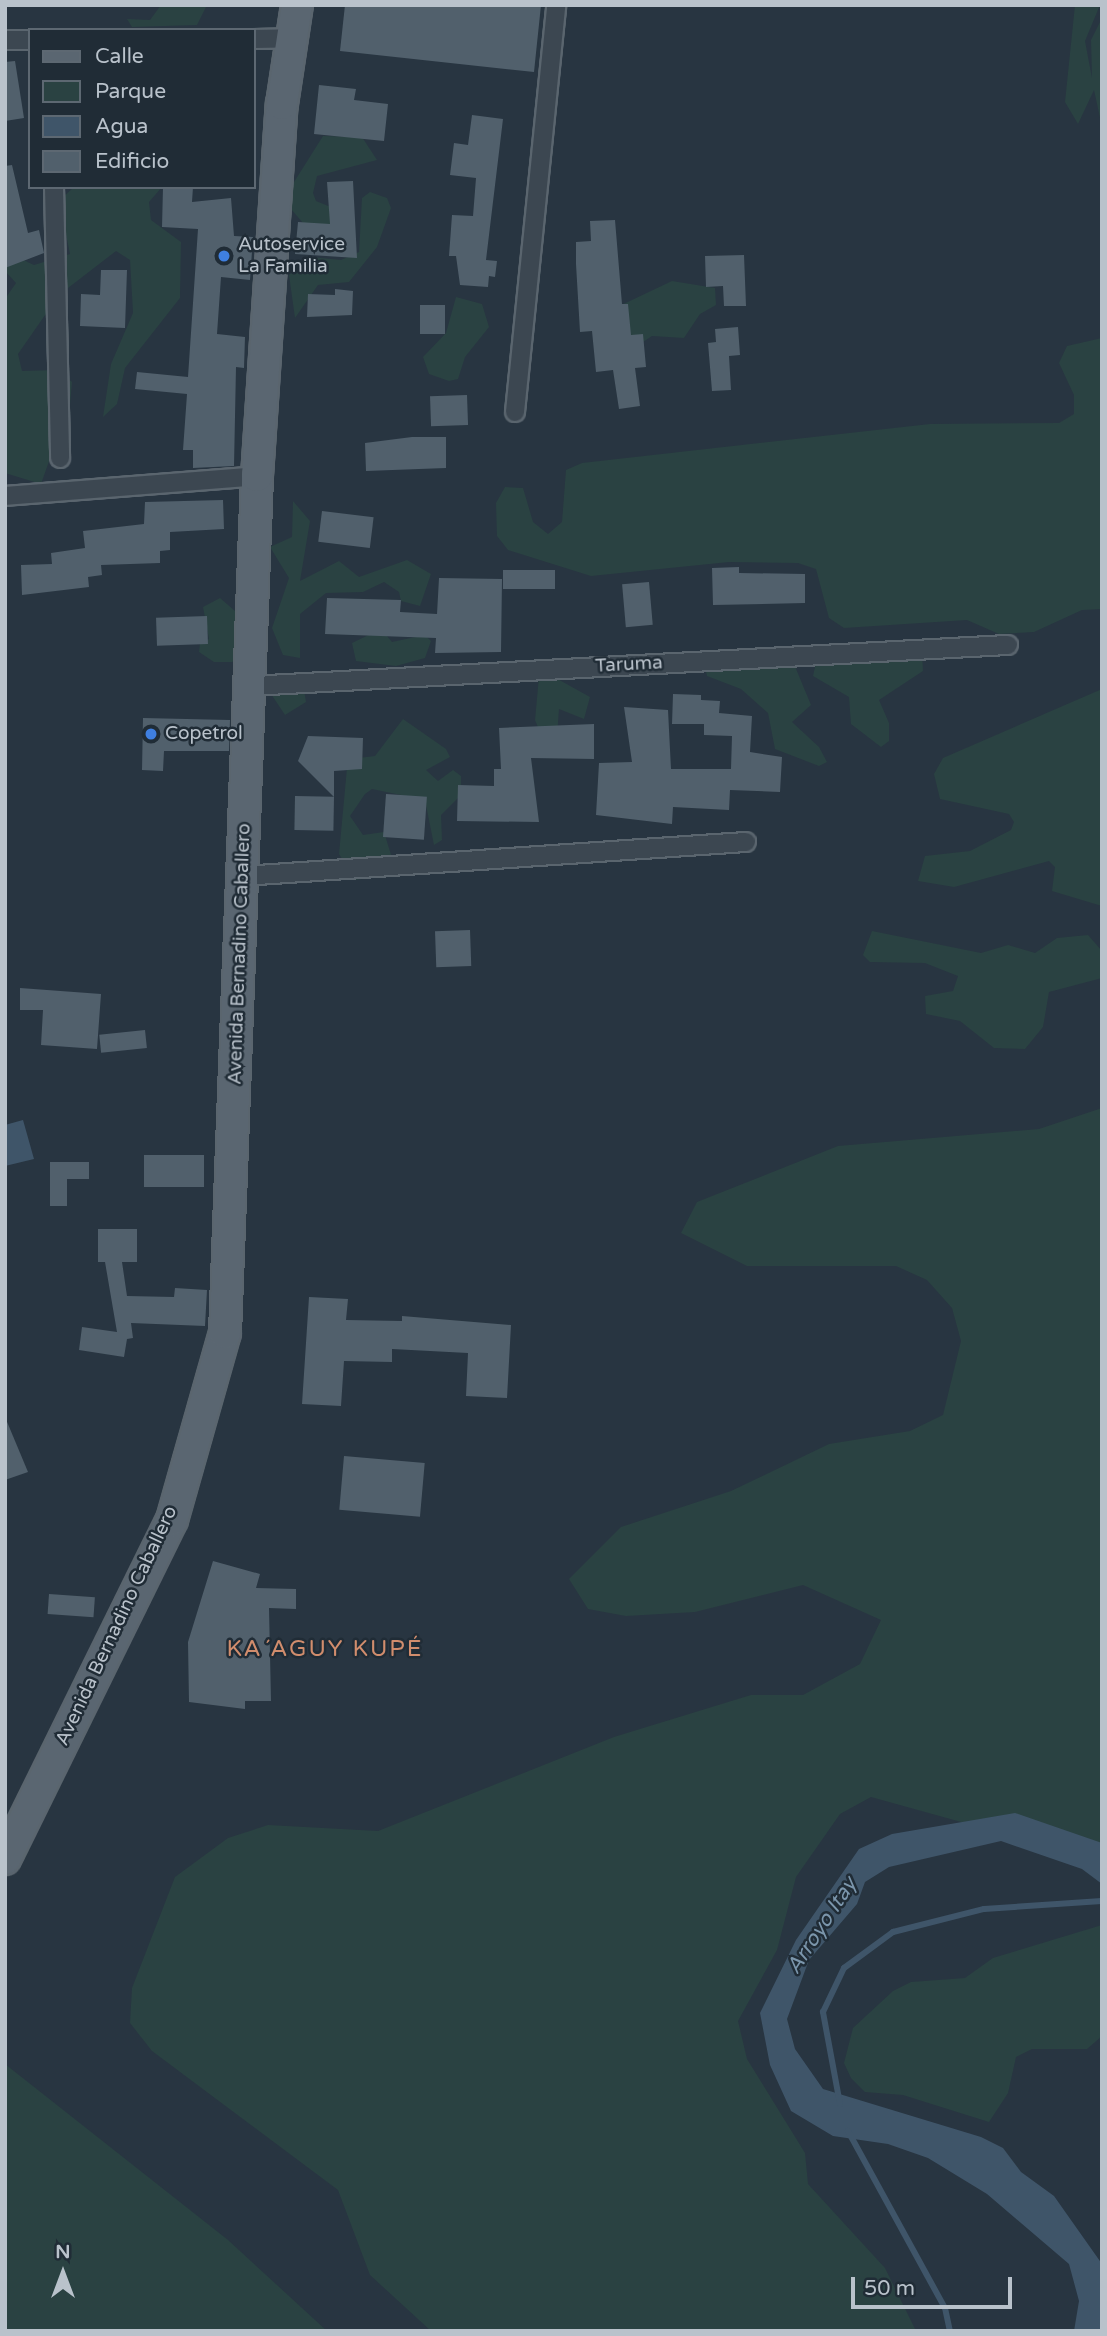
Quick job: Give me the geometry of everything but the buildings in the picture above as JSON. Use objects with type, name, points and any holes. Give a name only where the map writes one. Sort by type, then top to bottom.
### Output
[{"type":"main road","name":"Avenida Bernadino Caballero","points":[[5,1859],[172,1520],[225,1332],[257,476],[282,104],[297,5]]},
{"type":"street","points":[[515,411],[556,5]]},
{"type":"street","points":[[256,39],[293,38]]},
{"type":"street","points":[[5,40],[28,40]]},
{"type":"street","points":[[54,189],[60,458]]},
{"type":"street","points":[[5,496],[257,476]]},
{"type":"street","name":"Taruma","points":[[250,686],[1008,645]]},
{"type":"street","points":[[243,876],[746,842]]},
{"type":"green space","points":[[161,5],[207,5],[197,25],[132,27],[127,19],[150,20]]},
{"type":"green space","points":[[1075,5],[1100,5],[1085,41],[1092,78],[1091,40],[1102,18],[1102,127],[1094,90],[1078,124],[1065,102]]},
{"type":"green space","points":[[323,136],[362,137],[377,160],[317,176],[313,193],[316,201],[333,208],[330,230],[303,223],[291,209],[289,190]]},
{"type":"green space","points":[[72,189],[160,189],[149,202],[151,220],[181,242],[180,298],[125,368],[117,404],[103,417],[111,364],[133,313],[130,260],[116,251],[59,295],[18,354],[22,371],[58,370],[72,382],[67,438],[53,450],[41,484],[5,473],[5,299],[16,283],[5,271],[5,225],[17,257],[34,265],[70,254],[59,201]]},
{"type":"green space","points":[[370,192],[387,198],[391,208],[377,247],[349,282],[318,285],[295,318],[289,275],[311,257],[341,260],[359,252],[362,198]]},
{"type":"green space","points":[[672,281],[715,288],[716,305],[700,314],[684,338],[652,336],[637,346],[613,309]]},
{"type":"green space","points":[[456,297],[482,304],[489,327],[465,357],[458,379],[449,381],[429,374],[423,357],[446,333]]},
{"type":"green space","points":[[1102,338],[1102,609],[1082,610],[1034,632],[999,634],[967,620],[844,628],[829,618],[816,569],[798,563],[729,562],[591,576],[508,550],[497,536],[496,503],[505,487],[523,488],[533,522],[548,534],[562,522],[566,470],[582,463],[930,424],[1059,423],[1074,414],[1074,395],[1059,363],[1067,346]]},
{"type":"green space","points":[[293,501],[310,521],[300,581],[339,561],[359,577],[407,560],[431,574],[420,606],[401,601],[399,592],[384,582],[363,592],[326,593],[300,614],[300,658],[283,655],[272,628],[289,578],[270,547],[292,537]]},
{"type":"green space","points":[[220,598],[235,611],[240,659],[232,662],[214,662],[199,652],[200,643],[209,639],[203,607]]},
{"type":"green space","points":[[381,629],[392,642],[425,635],[431,641],[425,658],[396,666],[356,661],[352,643]]},
{"type":"green space","points":[[922,653],[923,671],[879,700],[889,723],[889,741],[881,747],[851,724],[849,697],[813,676],[817,658]]},
{"type":"green space","points":[[794,664],[811,705],[792,722],[819,747],[827,762],[819,766],[775,749],[768,713],[741,689],[707,676],[705,667]]},
{"type":"green space","points":[[539,676],[554,677],[590,697],[584,719],[559,709],[557,736],[542,737],[535,720]]},
{"type":"green space","points":[[303,684],[306,702],[285,715],[271,694],[277,687]]},
{"type":"green space","points":[[1102,689],[1102,906],[1052,891],[1055,867],[1049,861],[954,887],[918,881],[925,856],[970,851],[1011,830],[1014,822],[1009,814],[940,799],[934,774],[943,758]]},
{"type":"green space","points":[[403,719],[446,749],[450,757],[426,770],[438,781],[453,770],[461,776],[461,795],[441,815],[442,840],[434,845],[425,800],[372,789],[365,794],[350,816],[363,835],[384,832],[392,858],[383,876],[355,880],[339,854],[347,768],[350,759],[375,756]]},
{"type":"green space","points":[[872,931],[981,953],[1008,945],[1035,953],[1057,938],[1088,935],[1102,951],[1102,978],[1049,992],[1043,1027],[1025,1049],[994,1048],[960,1021],[926,1014],[925,996],[953,991],[958,976],[925,963],[870,962],[863,955]]},
{"type":"green space","points":[[1102,1108],[1102,1845],[1044,1845],[871,1797],[840,1814],[796,1877],[777,1950],[738,2021],[747,2059],[805,2153],[808,2184],[885,2268],[916,2331],[431,2331],[370,2275],[338,2190],[152,2051],[130,2023],[132,1988],[175,1877],[228,1838],[268,1825],[378,1831],[614,1737],[751,1695],[803,1695],[860,1664],[881,1620],[803,1585],[695,1612],[626,1616],[588,1609],[569,1579],[621,1527],[731,1491],[829,1444],[910,1431],[943,1415],[961,1341],[952,1308],[927,1280],[896,1266],[747,1266],[681,1233],[697,1202],[838,1146],[1039,1129]]},
{"type":"green space","points":[[1102,1925],[1102,2036],[1087,2049],[1032,2049],[1016,2057],[1008,2093],[989,2122],[903,2095],[865,2092],[851,2078],[844,2063],[853,2028],[893,1991],[911,1982],[965,1978],[993,1958]]},
{"type":"green space","points":[[5,2064],[228,2240],[327,2331],[5,2331]]},
{"type":"water","points":[[23,1120],[34,1159],[5,1166],[5,1125]]},
{"type":"water","points":[[1015,1813],[1102,1843],[1102,1884],[1082,1869],[1001,1841],[889,1867],[865,1882],[857,1904],[809,1960],[787,2019],[795,2049],[823,2089],[981,2137],[1003,2148],[1021,2172],[1054,2196],[1102,2264],[1102,2331],[1074,2331],[1079,2301],[1069,2264],[987,2194],[928,2158],[888,2144],[833,2136],[791,2111],[770,2065],[760,2013],[796,1940],[859,1849],[892,1834]]},
{"type":"waterway","name":"Arroyo Itay","points":[[840,2104],[823,2012],[844,1968],[893,1932],[984,1909],[1102,1901]]},
{"type":"waterway","name":"Arroyo Itay","points":[[848,2131],[945,2308],[950,2331]]},
{"type":"place","name":"Autoservice La Familia","points":[[224,256]]},
{"type":"place","name":"Copetrol","points":[[151,734]]},
{"type":"district","name":"KA´AGUY KUPÉ","points":[[325,1649]]}]
